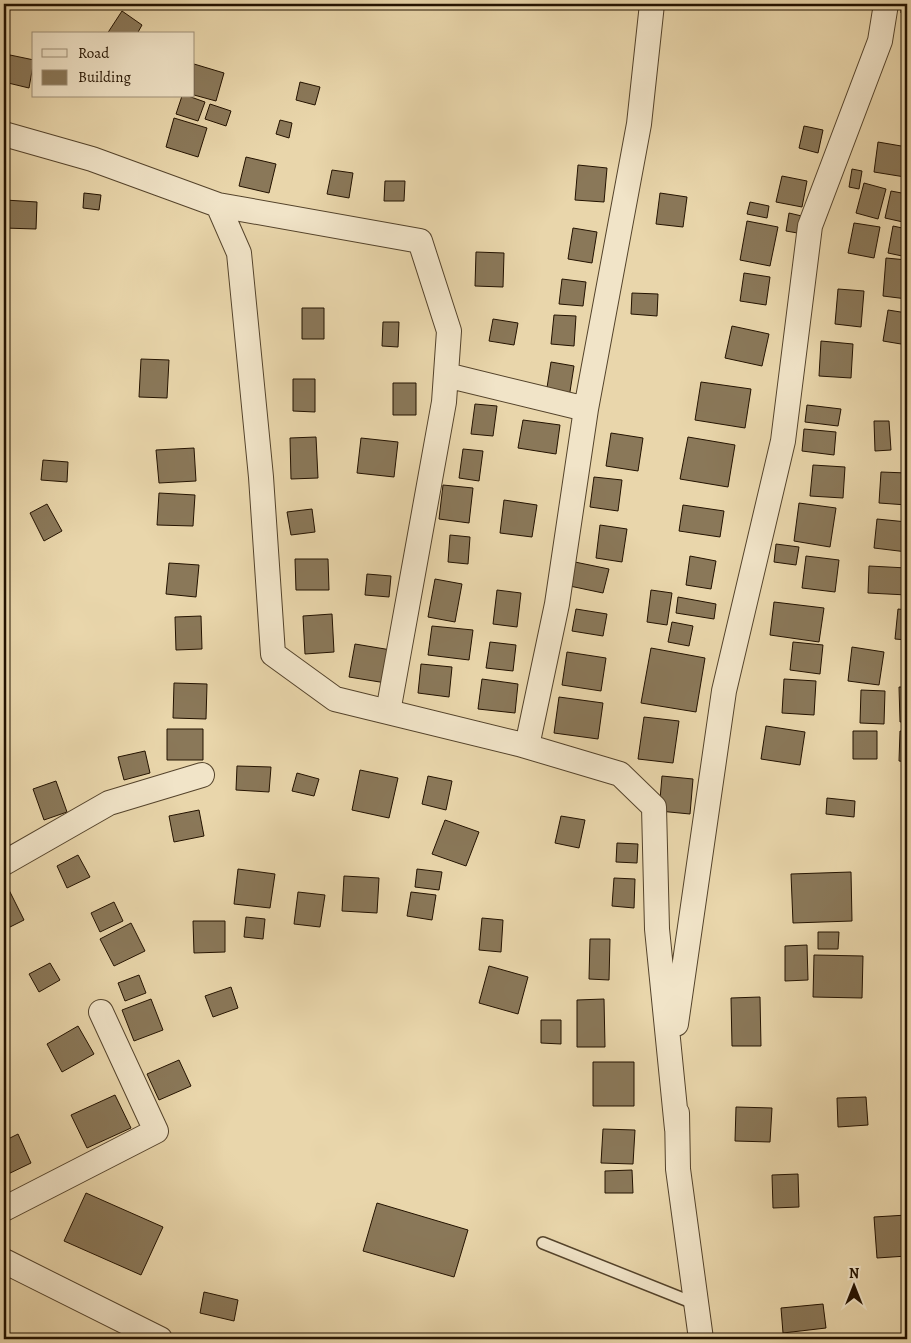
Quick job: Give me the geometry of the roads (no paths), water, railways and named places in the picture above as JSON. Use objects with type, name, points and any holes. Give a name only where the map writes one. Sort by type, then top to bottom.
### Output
[{"type":"street","points":[[527,746],[557,604],[586,409],[639,124],[652,4]]},
{"type":"street","points":[[701,1339],[678,1169],[676,1022],[724,690],[783,441],[810,226],[880,42],[886,4]]},
{"type":"street","points":[[4,134],[92,159],[218,205],[420,241],[449,331],[444,402],[388,712]]},
{"type":"street","points":[[218,205],[239,253],[261,477],[273,654],[335,699],[527,746],[620,774],[654,807],[657,929],[677,1129]]},
{"type":"street","points":[[446,375],[586,409]]},
{"type":"street","points":[[4,863],[110,803],[202,776]]},
{"type":"street","points":[[4,1209],[156,1131],[101,1012]]},
{"type":"street","points":[[4,1261],[160,1339]]},
{"type":"lane","points":[[543,1243],[696,1304]]}]
